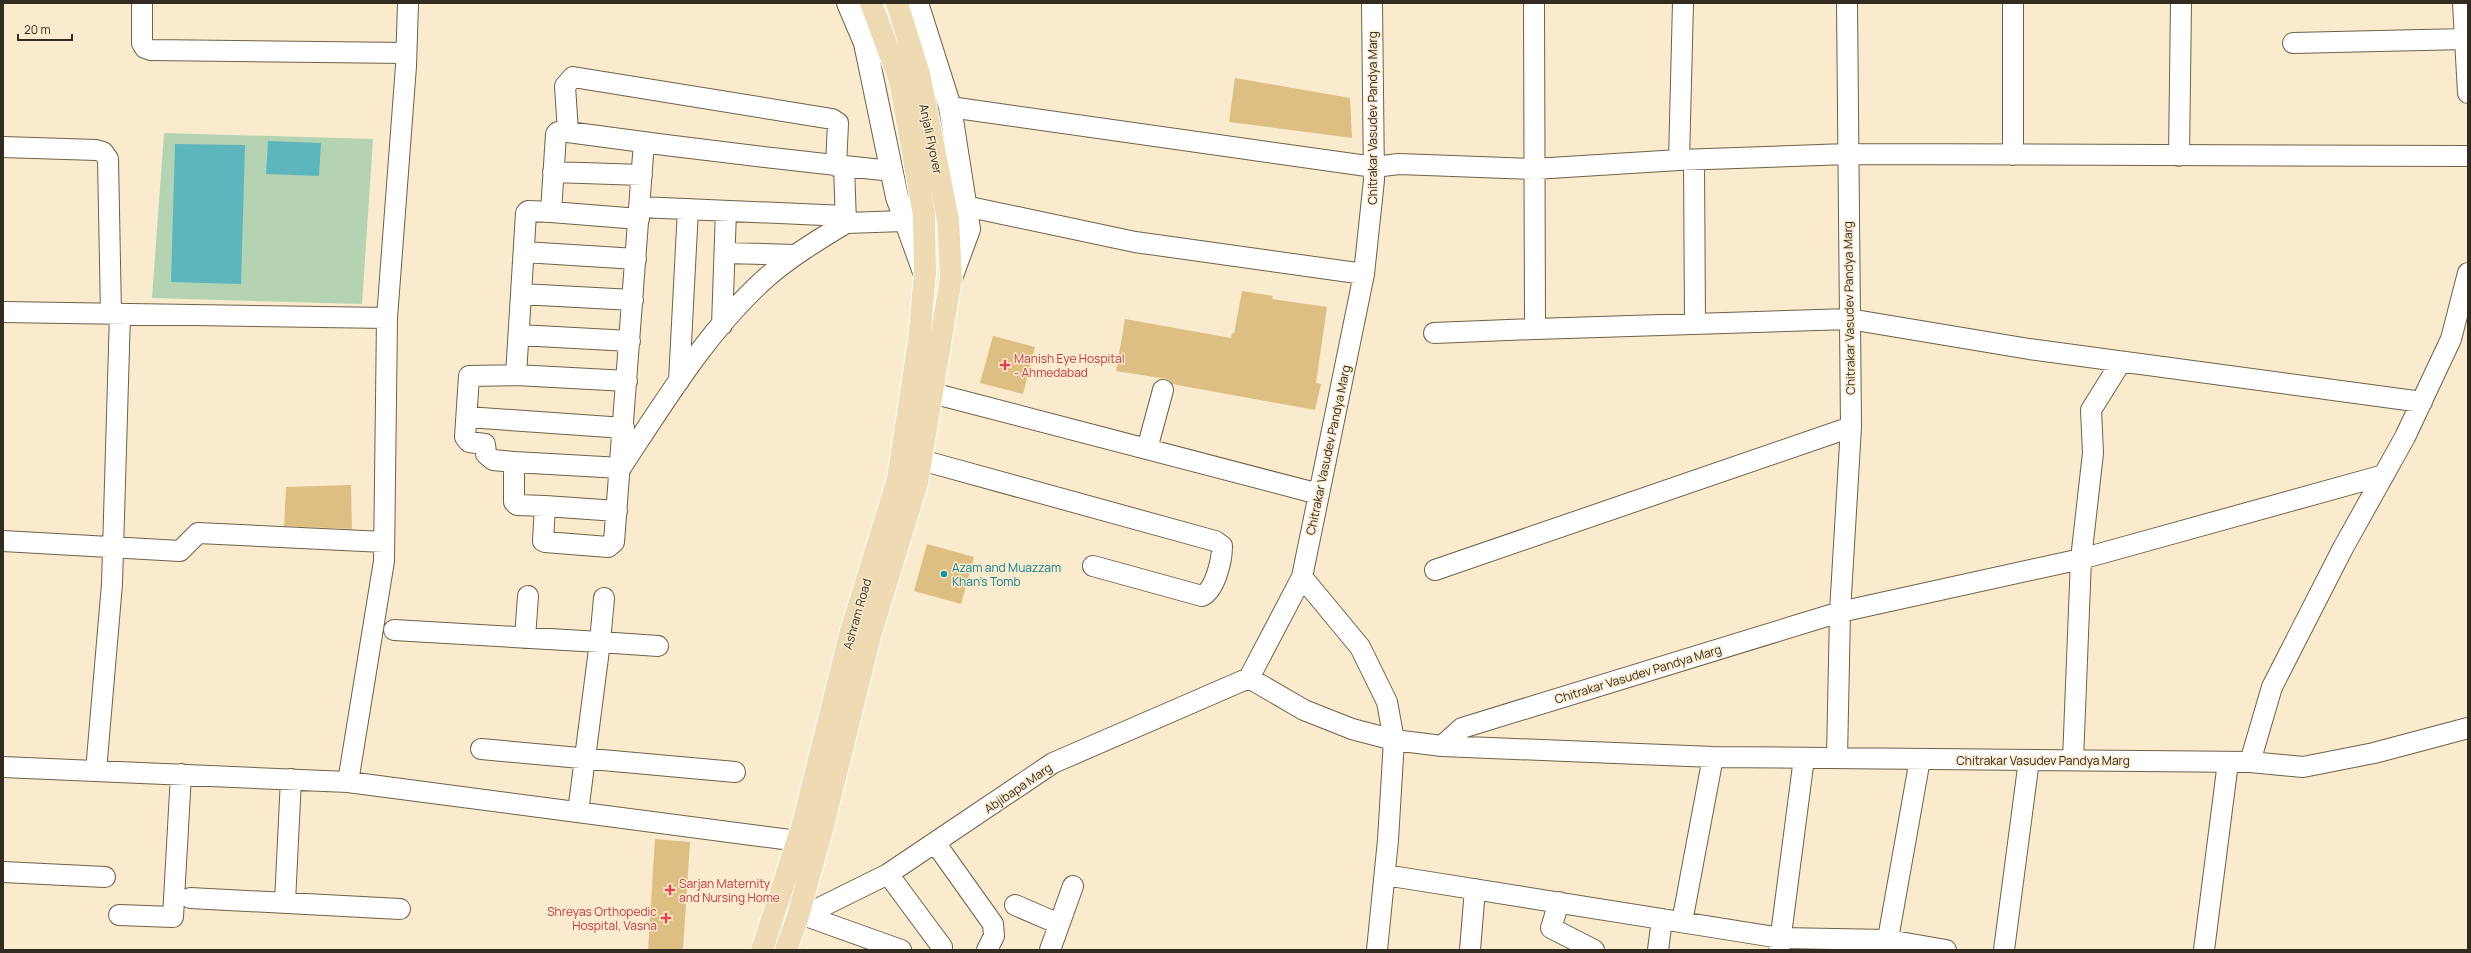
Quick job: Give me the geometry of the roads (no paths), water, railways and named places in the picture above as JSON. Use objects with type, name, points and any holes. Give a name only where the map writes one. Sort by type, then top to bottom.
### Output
[{"type":"main road","name":"Anjali Flyover","points":[[871,3],[900,81],[914,218],[925,273]]},
{"type":"main road","name":"Anjali Flyover","points":[[896,3],[919,74],[948,220],[951,278]]},
{"type":"main road","name":"Ashram Road","points":[[762,950],[798,840],[851,631],[898,479],[919,341],[925,273]]},
{"type":"main road","name":"Ashram Road","points":[[786,950],[801,917],[870,636],[917,483],[951,278]]},
{"type":"street","points":[[142,3],[142,43],[145,48],[151,50],[405,53]]},
{"type":"street","points":[[348,782],[384,561],[387,318],[406,66],[405,53],[408,3]]},
{"type":"street","points":[[516,375],[526,213],[528,211],[640,213],[688,209],[846,219],[914,218],[892,171],[865,43],[848,3]]},
{"type":"street","points":[[917,3],[950,107],[969,229],[951,278]]},
{"type":"street","name":"Chitrakar Vasudev Pandya Marg","points":[[1372,3],[1374,166],[1369,243],[1364,274],[1302,578],[1249,678],[1304,710],[1352,729],[1394,740],[1442,746],[1713,757],[2250,762],[2303,768],[2374,753],[2468,728]]},
{"type":"street","points":[[1534,3],[1535,329]]},
{"type":"street","points":[[1683,3],[1686,160],[1695,324]]},
{"type":"street","name":"Chitrakar Vasudev Pandya Marg","points":[[1837,758],[1840,612],[1851,427],[1847,154],[1847,3]]},
{"type":"street","points":[[2013,3],[2013,155]]},
{"type":"street","points":[[2179,156],[2181,3]]},
{"type":"street","points":[[2463,3],[2468,94]]},
{"type":"street","points":[[2293,42],[2465,39]]},
{"type":"street","points":[[568,132],[565,86],[573,77],[832,119],[838,123],[839,130],[840,166],[846,219]]},
{"type":"street","points":[[950,107],[1374,166],[1399,164],[1534,169],[1686,160],[1847,154],[2468,156]]},
{"type":"street","points":[[551,212],[556,134],[558,132],[892,171]]},
{"type":"street","points":[[545,506],[543,541],[608,547],[614,542],[624,428],[644,142]]},
{"type":"street","points":[[3,146],[96,150],[103,152],[108,159],[115,314],[113,548],[112,584],[96,771]]},
{"type":"street","points":[[553,172],[642,175]]},
{"type":"street","points":[[965,206],[1135,242],[1364,274]]},
{"type":"street","points":[[679,381],[688,209]]},
{"type":"street","points":[[722,325],[726,211]]},
{"type":"street","points":[[621,468],[679,381],[722,325],[766,278],[795,255],[846,219]]},
{"type":"street","points":[[524,252],[636,258]]},
{"type":"street","points":[[725,253],[795,255]]},
{"type":"street","points":[[2250,762],[2272,687],[2343,548],[2384,475],[2422,402],[2451,339],[2461,324],[2468,273]]},
{"type":"street","points":[[521,294],[633,300]]},
{"type":"street","points":[[3,312],[387,318]]},
{"type":"street","points":[[1434,333],[1850,319],[2029,349],[2422,402]]},
{"type":"street","points":[[519,336],[630,341]]},
{"type":"street","points":[[2073,760],[2081,559],[2092,453],[2091,410],[2121,362]]},
{"type":"street","points":[[621,468],[493,460],[486,454],[485,444],[469,442],[466,439],[469,376],[516,375],[627,381]]},
{"type":"street","points":[[1147,449],[1163,390]]},
{"type":"street","points":[[932,393],[1319,494]]},
{"type":"street","points":[[467,417],[624,428]]},
{"type":"street","points":[[1435,570],[1851,427]]},
{"type":"street","points":[[921,460],[1215,541],[1222,546],[1213,585],[1208,593],[1202,596],[1093,566]]},
{"type":"street","points":[[514,462],[515,504],[617,511]]},
{"type":"street","points":[[1840,612],[2081,559],[2384,475]]},
{"type":"street","points":[[3,541],[180,551],[198,533],[384,542]]},
{"type":"street","points":[[1302,578],[1360,647],[1387,702],[1394,740],[1385,875],[1377,950]]},
{"type":"street","points":[[525,638],[528,596]]},
{"type":"street","points":[[578,812],[600,642],[604,598]]},
{"type":"street","name":"Chitrakar Vasudev Pandya Marg","points":[[1442,746],[1462,728],[1840,612]]},
{"type":"street","points":[[394,630],[658,646]]},
{"type":"street","name":"Abjibapa Marg","points":[[801,917],[888,874],[936,844],[1053,763],[1249,678]]},
{"type":"street","points":[[481,749],[585,757],[735,772]]},
{"type":"street","points":[[1682,922],[1713,757]]},
{"type":"street","points":[[1780,944],[1804,758]]},
{"type":"street","points":[[1887,945],[1920,759]]},
{"type":"street","points":[[2004,950],[2029,760]]},
{"type":"street","points":[[2204,950],[2228,762]]},
{"type":"street","points":[[3,767],[348,782],[798,840]]},
{"type":"street","points":[[119,915],[173,917],[181,774]]},
{"type":"street","points":[[285,902],[291,779]]},
{"type":"street","points":[[936,844],[993,924],[994,936],[987,950]]},
{"type":"street","points":[[3,872],[105,877]]},
{"type":"street","points":[[888,874],[942,947]]},
{"type":"street","points":[[1385,875],[1682,922],[1780,944],[1887,945],[1946,950]]},
{"type":"street","points":[[1050,950],[1073,886]]},
{"type":"street","points":[[1470,950],[1475,889]]},
{"type":"street","points":[[190,898],[400,909]]},
{"type":"street","points":[[1559,902],[1551,928],[1594,950]]},
{"type":"street","points":[[1015,905],[1059,924]]},
{"type":"street","points":[[801,917],[901,950]]},
{"type":"street","points":[[1658,950],[1662,919]]},
{"type":"water","points":[[268,141],[321,143],[319,176],[266,174]]},
{"type":"water","points":[[175,144],[245,145],[241,284],[171,282]]},
{"type":"place","name":"Manish Eye Hospital - Ahmedabad","points":[[1005,365]]},
{"type":"place","name":"Azam and Muazzam Khan's Tomb","points":[[944,574]]},
{"type":"place","name":"Sarjan Maternity and Nursing Home","points":[[670,890]]},
{"type":"place","name":"Shreyas Orthopedic Hospital, Vasna","points":[[666,918]]}]
